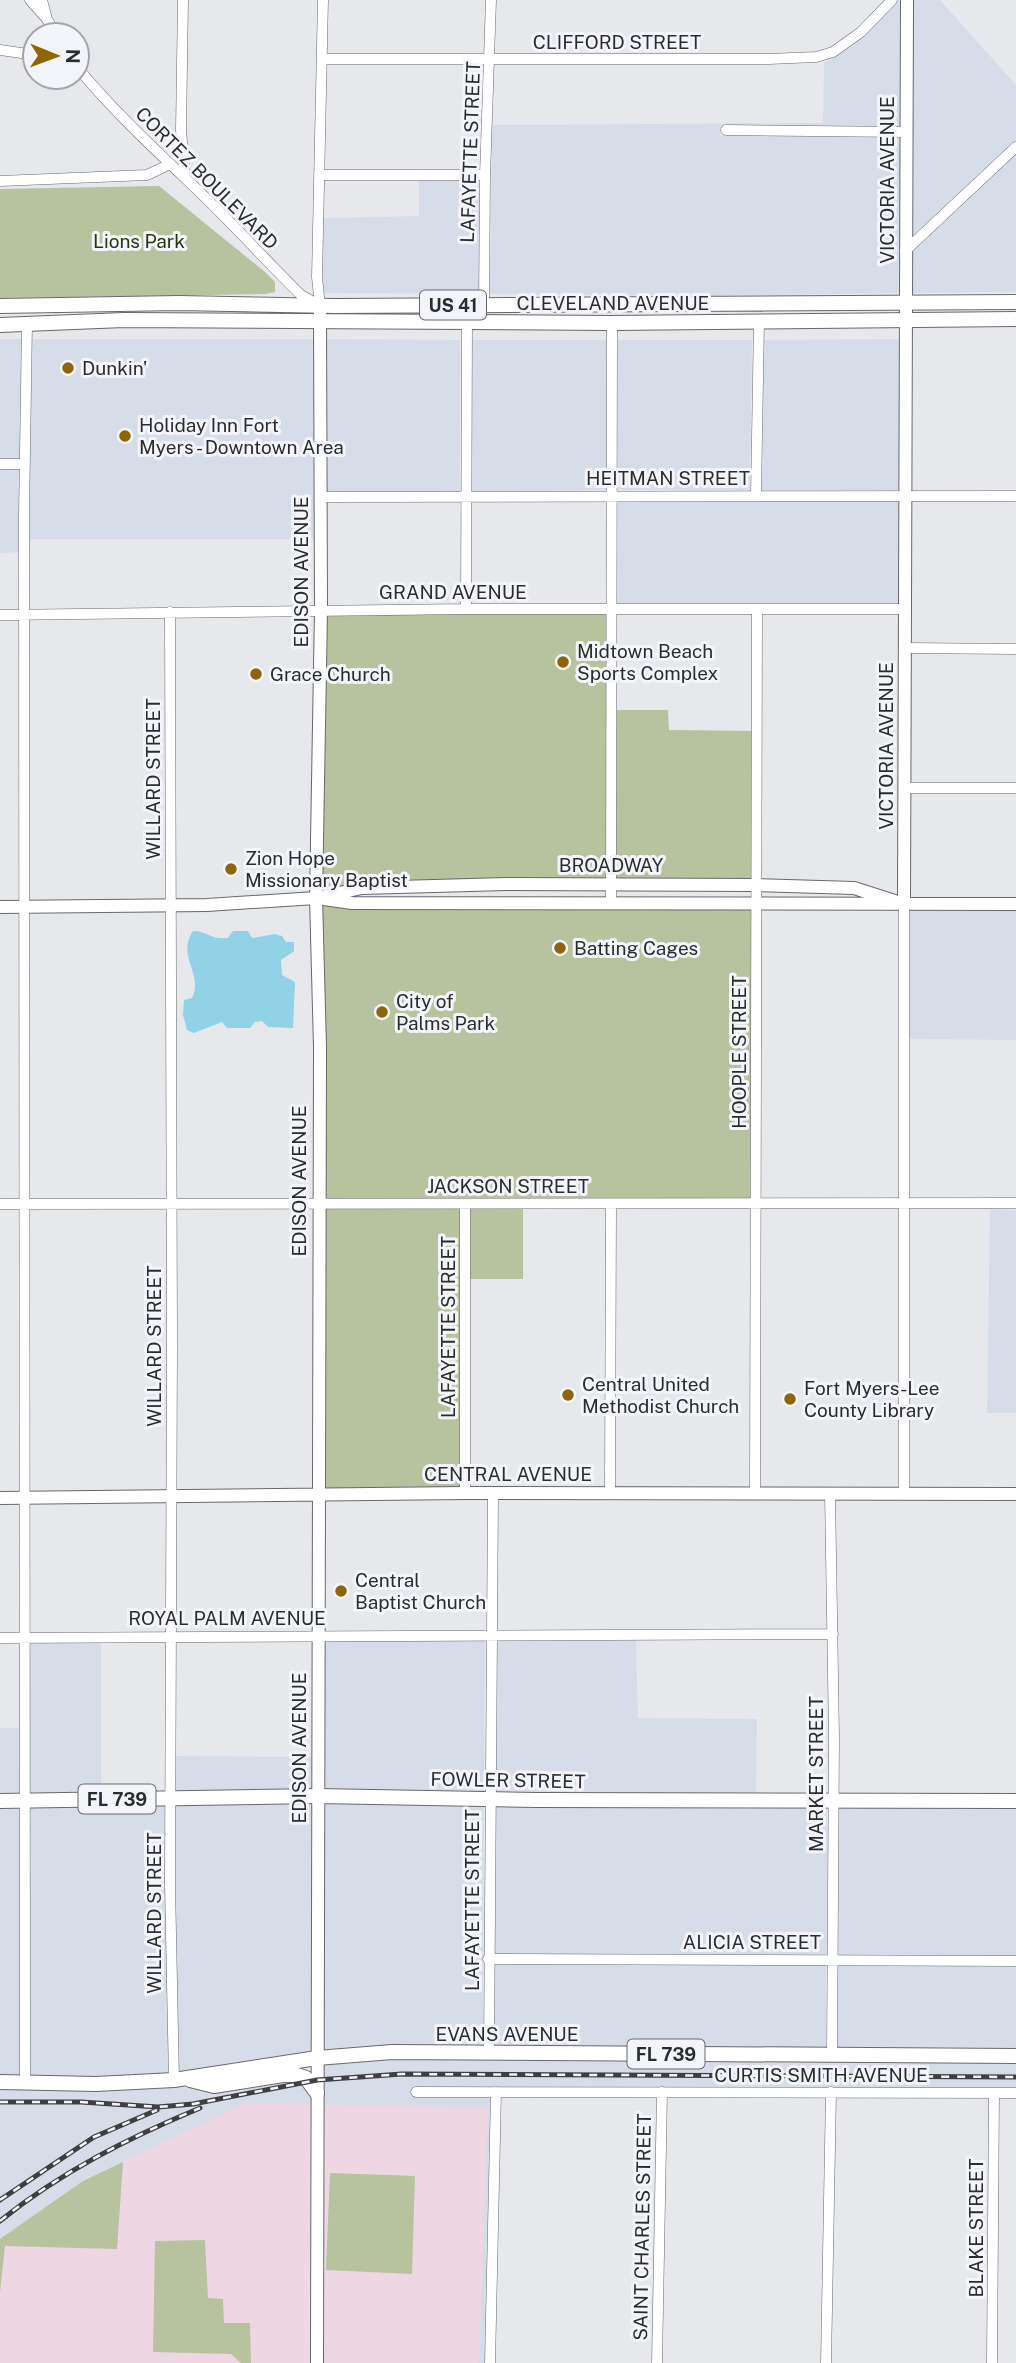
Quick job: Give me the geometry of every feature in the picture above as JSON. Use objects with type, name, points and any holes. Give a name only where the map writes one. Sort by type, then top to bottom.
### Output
[{"type":"main road","name":"CLEVELAND AVENUE","points":[[0,306],[179,303],[320,306],[1016,302]]},
{"type":"main road","points":[[612,323],[651,304]]},
{"type":"main road","points":[[27,324],[55,305]]},
{"type":"main road","name":"CLEVELAND AVENUE","points":[[0,325],[124,320],[612,323],[1016,319]]},
{"type":"main road","name":"FOWLER STREET","points":[[0,1801],[318,1796],[1016,1801]]},
{"type":"main road","name":"EVANS AVENUE","points":[[0,2082],[96,2084],[177,2079],[317,2058],[392,2052],[1016,2056]]},
{"type":"main road","points":[[177,2079],[214,2086],[297,2075],[306,2078],[317,2092]]},
{"type":"street","points":[[30,0],[47,19]]},
{"type":"street","points":[[42,0],[47,19]]},
{"type":"street","points":[[183,0],[181,130],[185,178]]},
{"type":"street","name":"EDISON AVENUE","points":[[317,2363],[320,1046],[316,898],[321,610],[320,306],[317,277],[323,0]]},
{"type":"street","name":"LAFAYETTE STREET","points":[[484,305],[491,0]]},
{"type":"street","name":"CLIFFORD STREET","points":[[322,59],[816,57],[845,45],[892,0]]},
{"type":"street","name":"VICTORIA AVENUE","points":[[904,1493],[907,0]]},
{"type":"street","points":[[0,50],[21,53]]},
{"type":"street","name":"CORTEZ BOULEVARD","points":[[91,84],[168,165],[185,178],[301,295],[320,306]]},
{"type":"street","points":[[726,130],[906,132]]},
{"type":"street","points":[[905,251],[1016,147]]},
{"type":"street","points":[[0,181],[146,175],[168,165]]},
{"type":"street","points":[[319,175],[485,175]]},
{"type":"street","points":[[756,495],[759,321]]},
{"type":"street","points":[[466,609],[467,322]]},
{"type":"street","points":[[611,904],[612,323]]},
{"type":"street","points":[[24,2083],[27,324]]},
{"type":"street","points":[[0,464],[25,464]]},
{"type":"street","name":"HEITMAN STREET","points":[[320,497],[1016,496]]},
{"type":"street","name":"GRAND AVENUE","points":[[0,615],[466,609],[905,609]]},
{"type":"street","name":"HOOPLE STREET","points":[[755,1493],[757,610]]},
{"type":"street","name":"WILLARD STREET","points":[[170,612],[170,1635],[177,2079]]},
{"type":"street","points":[[906,648],[1016,649]]},
{"type":"street","points":[[905,788],[1016,788]]},
{"type":"street","name":"BROADWAY","points":[[0,908],[171,905],[316,898],[362,888],[458,884],[854,888],[904,904]]},
{"type":"street","name":"BROADWAY","points":[[316,898],[352,903],[1016,904]]},
{"type":"street","name":"JACKSON STREET","points":[[0,1205],[1016,1203]]},
{"type":"street","name":"LAFAYETTE STREET","points":[[465,1204],[465,1493]]},
{"type":"street","points":[[610,1493],[611,1204]]},
{"type":"street","name":"CENTRAL AVENUE","points":[[0,1498],[465,1493],[1016,1494]]},
{"type":"street","name":"MARKET STREET","points":[[830,1493],[833,1634],[832,2055]]},
{"type":"street","name":"LAFAYETTE STREET","points":[[489,2053],[493,1494]]},
{"type":"street","name":"ROYAL PALM AVENUE","points":[[0,1637],[833,1634]]},
{"type":"street","name":"ALICIA STREET","points":[[488,1959],[1016,1961]]},
{"type":"street","name":"CURTIS SMITH AVENUE","points":[[416,2092],[1016,2093]]},
{"type":"street","points":[[490,2363],[496,2092]]},
{"type":"street","name":"SAINT CHARLES STREET","points":[[657,2363],[662,2092]]},
{"type":"street","points":[[826,2363],[831,2092]]},
{"type":"street","name":"BLAKE STREET","points":[[992,2363],[994,2092]]},
{"type":"shaded area","points":[[900,0],[900,126],[721,125],[720,135],[900,136],[898,251],[901,293],[697,296],[490,294],[492,125],[823,123],[824,63],[849,48]]},
{"type":"shaded area","points":[[913,0],[940,0],[1016,85],[1016,140],[911,239]]},
{"type":"shaded area","points":[[1016,155],[1016,292],[912,293],[911,253]]},
{"type":"shaded area","points":[[419,180],[479,180],[479,294],[323,293],[323,218],[419,216]]},
{"type":"shaded area","points":[[0,339],[314,339],[314,539],[31,539],[26,552],[0,553]]},
{"type":"shaded area","points":[[325,339],[460,340],[460,492],[326,492]]},
{"type":"shaded area","points":[[901,339],[901,490],[762,490],[764,340]]},
{"type":"shaded area","points":[[472,340],[606,340],[607,490],[471,492]]},
{"type":"shaded area","points":[[618,340],[752,340],[750,490],[618,490]]},
{"type":"shaded area","points":[[618,500],[901,500],[900,604],[617,605]]},
{"type":"shaded area","points":[[909,909],[1016,909],[1016,1040],[910,1039]]},
{"type":"shaded area","points":[[990,1209],[1016,1210],[1016,1413],[987,1413]]},
{"type":"shaded area","points":[[485,1639],[484,1794],[324,1791],[323,1640]]},
{"type":"shaded area","points":[[636,1639],[638,1718],[757,1719],[756,1796],[495,1794],[497,1640]]},
{"type":"shaded area","points":[[23,1641],[101,1641],[101,1792],[169,1791],[170,1756],[312,1757],[312,1791],[0,1796],[0,1728],[21,1728]]},
{"type":"shaded area","points":[[313,1802],[311,2053],[182,2073],[96,2079],[0,2077],[0,1806]]},
{"type":"shaded area","points":[[324,1802],[484,1804],[483,2048],[322,2052]]},
{"type":"shaded area","points":[[495,1804],[827,1806],[827,1954],[494,1954]]},
{"type":"shaded area","points":[[839,1806],[1016,1807],[1016,1956],[838,1955]]},
{"type":"shaded area","points":[[494,1964],[826,1964],[826,2050],[494,2048]]},
{"type":"shaded area","points":[[837,1965],[1016,1966],[1016,2051],[837,2050]]},
{"type":"shaded area","points":[[392,2057],[1016,2061],[1016,2094],[495,2093],[487,2363],[323,2363],[327,2170],[322,2062]]},
{"type":"shaded area","points":[[298,2080],[312,2094],[311,2363],[0,2363],[0,2088]]},
{"type":"shaded area","points":[[247,2103],[488,2108],[479,2363],[0,2363],[0,2293],[5,2246],[117,2249],[123,2162]]},
{"type":"green space","name":"Lions Park","points":[[159,186],[265,272],[275,282],[275,292],[0,298],[0,189]]},
{"type":"green space","points":[[609,611],[609,710],[668,710],[669,730],[755,731],[754,882],[318,895],[324,613]]},
{"type":"green space","name":"City of Palms Park","points":[[319,901],[754,905],[754,1201],[321,1201]]},
{"type":"green space","points":[[321,1206],[463,1206],[463,1490],[320,1493]]},
{"type":"green space","points":[[468,1206],[523,1206],[523,1279],[468,1279]]},
{"type":"green space","points":[[123,2162],[117,2249],[5,2246],[0,2292],[0,2239],[83,2181]]},
{"type":"green space","points":[[330,2173],[415,2176],[412,2274],[326,2270]]},
{"type":"green space","points":[[205,2240],[208,2298],[223,2299],[224,2323],[250,2323],[251,2363],[241,2363],[231,2354],[153,2352],[155,2241]]},
{"type":"water","points":[[193,931],[228,938],[233,931],[248,931],[252,938],[275,934],[282,936],[286,942],[294,942],[294,951],[281,960],[282,975],[295,982],[293,1028],[268,1027],[262,1021],[255,1022],[250,1028],[227,1028],[222,1022],[194,1033],[187,1030],[183,1015],[184,1000],[192,998],[195,989],[187,949]]},
{"type":"railway","points":[[0,2102],[81,2102],[158,2107],[193,2104],[317,2080],[402,2074],[1016,2077]]},
{"type":"railway","points":[[0,2221],[23,2203],[96,2157],[200,2108]]},
{"type":"railway","points":[[0,2200],[94,2137],[157,2110]]},
{"type":"place","name":"Dunkin'","points":[[68,368]]},
{"type":"place","name":"Holiday Inn Fort Myers - Downtown Area","points":[[125,436]]},
{"type":"place","name":"Midtown Beach Sports Complex","points":[[563,662]]},
{"type":"place","name":"Grace Church","points":[[256,674]]},
{"type":"place","name":"Zion Hope Missionary Baptist","points":[[231,869]]},
{"type":"place","name":"Batting Cages","points":[[560,948]]},
{"type":"place","name":"City of Palms Park","points":[[382,1012]]},
{"type":"place","name":"Central United Methodist Church","points":[[568,1395]]},
{"type":"place","name":"Fort Myers-Lee County Library","points":[[790,1399]]},
{"type":"place","name":"Central Baptist Church","points":[[341,1591]]}]
